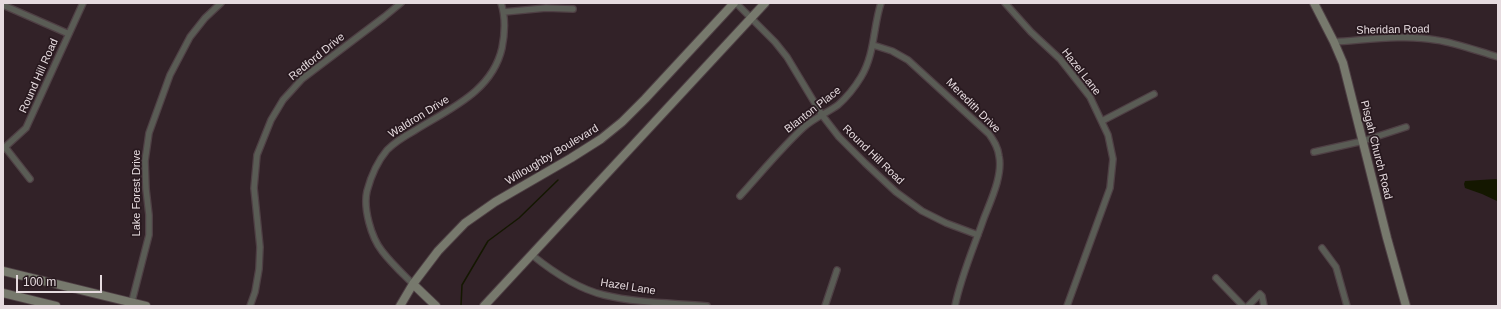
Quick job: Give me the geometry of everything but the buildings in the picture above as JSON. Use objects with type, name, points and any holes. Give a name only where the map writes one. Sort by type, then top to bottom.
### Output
[{"type":"street","name":"Round Hill Road","points":[[4,148],[26,128],[83,3]]},
{"type":"street","name":"Lake Forest Drive","points":[[131,304],[148,235],[149,215],[145,161],[149,133],[170,75],[190,37],[205,18],[221,3]]},
{"type":"street","name":"Redford Drive","points":[[250,306],[258,277],[260,247],[254,188],[257,155],[271,120],[283,100],[302,79],[384,17],[400,3]]},
{"type":"street","name":"Waldron Drive","points":[[436,306],[382,251],[372,231],[366,214],[366,197],[370,178],[375,167],[387,150],[400,139],[466,101],[488,79],[500,58],[505,35],[504,12],[501,3]]},
{"type":"street","name":"Round Hill Road","points":[[735,3],[775,42],[783,52],[822,115],[839,137],[865,163],[901,196],[922,212],[978,235]]},
{"type":"street","name":"Willoughby Boulevard","points":[[400,306],[413,284],[438,251],[465,223],[495,202],[601,139],[622,122],[735,3]]},
{"type":"street","points":[[484,306],[765,3]]},
{"type":"street","name":"Blanton Place","points":[[740,196],[789,140],[807,124],[838,105],[862,76],[873,45],[881,3]]},
{"type":"street","name":"Hazel Lane","points":[[1005,3],[1031,32],[1060,59],[1090,97],[1108,134],[1113,159],[1110,188],[1068,306]]},
{"type":"street","name":"Pisgah Church Road","points":[[1314,3],[1343,63],[1406,306]]},
{"type":"street","points":[[3,5],[68,34]]},
{"type":"street","points":[[504,12],[546,8],[573,9]]},
{"type":"street","name":"Sheridan Road","points":[[1334,42],[1383,38],[1424,38],[1451,43],[1498,57]]},
{"type":"street","name":"Meredith Drive","points":[[873,45],[892,51],[908,60],[989,134],[997,145],[1000,156],[1000,168],[994,192],[954,306]]},
{"type":"street","points":[[1102,121],[1154,94]]},
{"type":"street","points":[[1314,152],[1363,141],[1406,127]]},
{"type":"street","points":[[4,148],[30,179]]},
{"type":"street","points":[[1322,248],[1336,267],[1347,306]]},
{"type":"street","name":"Hazel Lane","points":[[532,255],[545,266],[577,286],[603,295],[635,300],[707,306]]},
{"type":"street","points":[[825,306],[837,270]]},
{"type":"street","points":[[3,271],[131,304],[146,306]]},
{"type":"street","points":[[1216,278],[1243,306]]},
{"type":"street","points":[[3,293],[56,306]]},
{"type":"street","points":[[1248,306],[1258,294],[1262,296],[1264,306]]},
{"type":"shaded area","points":[[1498,180],[1497,201],[1465,188],[1464,184],[1465,181]]},
{"type":"waterway","points":[[461,306],[462,285],[488,241],[519,218],[558,180]]}]
